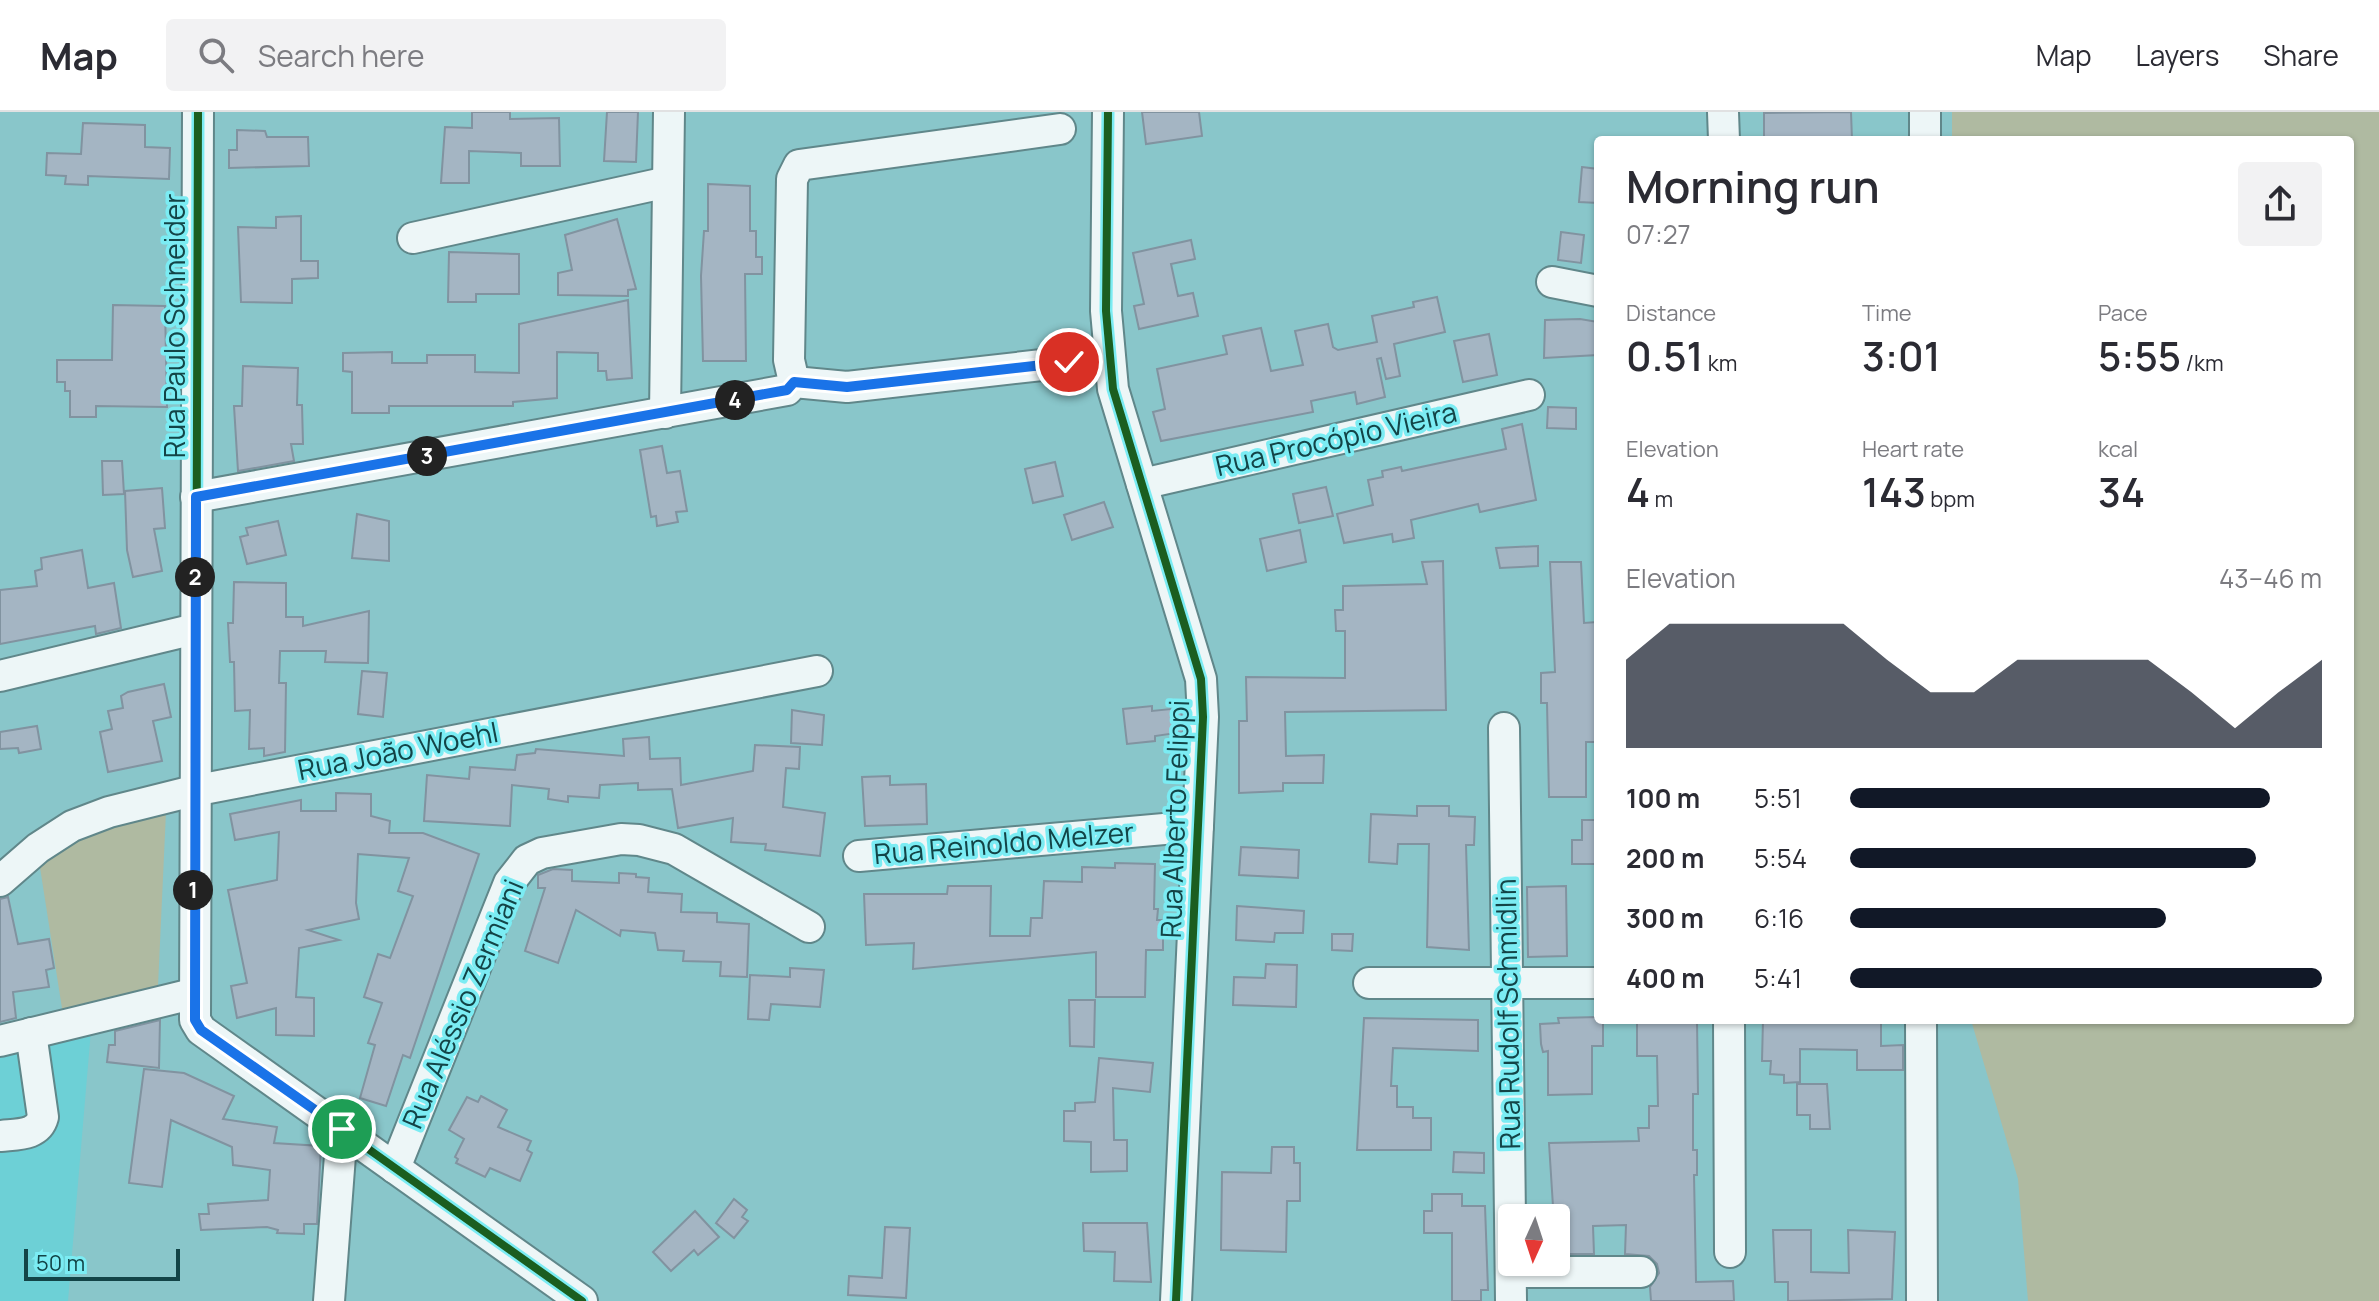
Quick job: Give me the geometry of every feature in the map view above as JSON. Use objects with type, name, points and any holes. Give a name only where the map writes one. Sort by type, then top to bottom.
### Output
[{"type":"street","name":"Rua Paulo Schneider","points":[[198,112],[192,994],[195,1020],[201,1030],[582,1301]]},
{"type":"street","points":[[665,413],[669,112]]},
{"type":"street","name":"Rua Alberto Felippi","points":[[1108,112],[1107,349],[1113,389],[1201,679],[1198,826],[1176,1301]]},
{"type":"street","points":[[1723,112],[1724,136]]},
{"type":"street","points":[[1925,112],[1925,136]]},
{"type":"street","points":[[791,386],[792,179],[799,165],[1060,129]]},
{"type":"street","points":[[413,238],[668,182]]},
{"type":"street","points":[[1552,282],[1594,290]]},
{"type":"street","points":[[196,497],[665,413],[791,386],[847,387],[1069,362]]},
{"type":"street","name":"Rua Procópio Vieira","points":[[1142,484],[1529,395]]},
{"type":"street","points":[[0,676],[195,629]]},
{"type":"street","name":"Rua João Woehl","points":[[0,881],[38,848],[72,826],[109,812],[193,791],[817,671]]},
{"type":"street","name":"Rua Rudolf Schmidlin","points":[[1504,728],[1511,1287]]},
{"type":"street","name":"Rua Reinoldo Melzer","points":[[859,856],[1198,826]]},
{"type":"street","name":"Rua Aléssio Zermiani","points":[[395,1168],[509,883],[527,860],[542,853],[621,839],[659,844],[809,927]]},
{"type":"street","points":[[1369,983],[1594,983]]},
{"type":"street","points":[[0,1041],[192,994]]},
{"type":"street","points":[[1729,1024],[1730,1252]]},
{"type":"street","points":[[1921,1024],[1922,1301]]},
{"type":"street","points":[[0,1136],[34,1131],[41,1126],[43,1117],[31,1033]]},
{"type":"street","points":[[329,1301],[342,1129]]},
{"type":"street","points":[[1511,1287],[1641,1272]]},
{"type":"shaded area","points":[[91,1030],[68,1301],[0,1301],[0,1033]]},
{"type":"green space","points":[[1952,112],[2379,112],[2379,1301],[2028,1301],[2018,1179],[1972,1024],[2354,1024],[2354,136],[1952,136]]},
{"type":"green space","points":[[166,812],[158,986],[63,1015],[39,861],[72,832]]},
{"type":"building","points":[[472,112],[510,112],[510,119],[559,118],[560,166],[521,166],[521,153],[469,151],[469,183],[441,183],[445,127],[472,128]]},
{"type":"building","points":[[607,112],[638,112],[636,162],[604,161]]},
{"type":"building","points":[[1142,112],[1199,112],[1202,136],[1146,144]]},
{"type":"building","points":[[1851,112],[1852,136],[1764,136],[1764,113]]},
{"type":"building","points":[[83,123],[145,125],[145,147],[170,148],[169,179],[88,176],[88,185],[65,184],[66,176],[46,175],[47,153],[81,154]]},
{"type":"building","points":[[237,130],[265,131],[267,137],[308,137],[309,166],[229,168],[229,150],[237,150]]},
{"type":"building","points":[[1582,167],[1594,168],[1594,203],[1579,202]]},
{"type":"building","points":[[708,184],[750,186],[750,231],[756,231],[756,257],[762,257],[762,274],[745,274],[746,361],[703,361],[701,276],[704,231],[708,231]]},
{"type":"building","points":[[301,216],[301,261],[318,261],[318,278],[292,279],[292,303],[241,302],[238,227],[276,228],[276,217]]},
{"type":"building","points":[[617,219],[636,289],[628,290],[628,296],[558,295],[558,273],[572,270],[565,235]]},
{"type":"building","points":[[1561,232],[1584,235],[1581,263],[1558,260]]},
{"type":"building","points":[[1191,240],[1195,259],[1171,264],[1178,296],[1193,293],[1198,316],[1139,329],[1134,306],[1144,304],[1133,253]]},
{"type":"building","points":[[449,252],[519,254],[519,294],[476,294],[476,302],[448,302]]},
{"type":"building","points":[[1437,297],[1445,332],[1394,344],[1400,376],[1386,379],[1381,358],[1377,359],[1385,397],[1357,404],[1355,392],[1311,401],[1313,412],[1161,441],[1153,412],[1165,409],[1157,369],[1227,354],[1223,336],[1261,328],[1271,371],[1303,365],[1295,331],[1328,324],[1333,347],[1338,350],[1377,342],[1372,316],[1414,307],[1413,302]]},
{"type":"building","points":[[628,300],[632,378],[607,380],[606,371],[598,371],[598,353],[557,352],[557,398],[513,402],[513,406],[389,406],[389,413],[352,413],[352,372],[343,371],[343,353],[392,352],[392,363],[427,363],[427,355],[475,355],[475,372],[519,373],[519,324]]},
{"type":"building","points":[[113,305],[165,306],[167,407],[96,406],[96,417],[70,417],[70,391],[65,391],[65,382],[57,382],[57,360],[112,360]]},
{"type":"building","points":[[1545,320],[1594,321],[1594,355],[1544,358]]},
{"type":"building","points":[[1489,334],[1497,375],[1463,382],[1454,341]]},
{"type":"building","points":[[243,366],[298,368],[297,405],[302,405],[303,444],[291,444],[294,461],[238,471],[234,406],[242,406]]},
{"type":"building","points":[[1548,407],[1576,408],[1576,429],[1547,428]]},
{"type":"building","points":[[1522,424],[1536,500],[1480,512],[1478,504],[1411,520],[1414,538],[1393,542],[1392,534],[1344,543],[1337,514],[1373,505],[1368,480],[1383,477],[1382,471],[1401,467],[1402,471],[1506,449],[1502,429]]},
{"type":"building","points":[[662,446],[667,473],[680,471],[687,511],[676,512],[678,522],[657,526],[656,516],[651,517],[640,450]]},
{"type":"building","points":[[102,461],[122,461],[124,494],[103,495]]},
{"type":"building","points":[[1055,462],[1063,496],[1033,503],[1025,469]]},
{"type":"building","points":[[1326,487],[1333,516],[1299,523],[1293,494]]},
{"type":"building","points":[[162,488],[165,528],[154,529],[162,571],[133,577],[127,550],[125,491]]},
{"type":"building","points":[[1104,502],[1113,527],[1072,540],[1064,515]]},
{"type":"building","points":[[357,514],[389,521],[389,561],[352,558]]},
{"type":"building","points":[[278,521],[286,555],[247,564],[240,537],[248,535],[246,528]]},
{"type":"building","points":[[1300,530],[1306,562],[1267,571],[1260,539]]},
{"type":"building","points":[[1538,546],[1538,566],[1500,568],[1496,548]]},
{"type":"building","points":[[82,550],[88,588],[114,583],[121,628],[96,634],[95,626],[0,644],[0,590],[37,586],[35,571],[42,569],[41,558]]},
{"type":"building","points":[[1443,561],[1446,710],[1285,712],[1286,756],[1324,755],[1323,783],[1283,783],[1283,791],[1239,793],[1239,721],[1247,721],[1246,677],[1345,678],[1345,631],[1336,631],[1335,610],[1343,610],[1343,586],[1427,584],[1422,562]]},
{"type":"building","points":[[1550,562],[1581,562],[1584,623],[1594,622],[1594,742],[1586,742],[1586,797],[1549,797],[1547,703],[1541,703],[1541,673],[1555,672]]},
{"type":"building","points":[[234,582],[286,583],[286,617],[303,617],[303,626],[369,611],[368,663],[325,662],[326,651],[280,651],[279,683],[286,683],[285,752],[264,756],[264,748],[249,749],[250,710],[235,711],[234,662],[230,662],[228,623],[233,623]]},
{"type":"building","points":[[362,671],[387,673],[383,717],[358,714]]},
{"type":"building","points":[[164,684],[171,717],[153,721],[162,761],[108,772],[100,732],[112,729],[108,711],[123,708],[121,696],[128,692]]},
{"type":"building","points":[[1152,706],[1152,711],[1181,708],[1183,732],[1155,736],[1155,741],[1127,744],[1123,709]]},
{"type":"building","points":[[792,710],[824,715],[822,745],[791,743]]},
{"type":"building","points":[[37,726],[41,749],[19,753],[18,748],[0,749],[0,732]]},
{"type":"building","points":[[649,737],[650,759],[680,758],[681,785],[753,771],[755,745],[800,747],[799,769],[786,768],[783,807],[825,813],[820,856],[765,850],[766,844],[731,842],[733,818],[678,828],[672,789],[638,790],[638,783],[600,785],[599,798],[568,796],[568,802],[548,799],[549,789],[512,785],[510,826],[424,821],[427,775],[469,779],[470,767],[515,770],[517,755],[535,753],[536,749],[624,756],[623,739]]},
{"type":"building","points":[[890,776],[890,785],[926,784],[927,824],[865,826],[862,777]]},
{"type":"building","points":[[336,793],[371,794],[371,816],[390,821],[389,833],[423,833],[479,854],[410,1058],[403,1055],[386,1106],[360,1098],[375,1045],[368,1043],[382,1003],[364,997],[378,954],[390,958],[413,896],[398,891],[409,858],[358,854],[356,903],[359,919],[308,930],[339,940],[299,948],[296,997],[314,998],[314,1036],[276,1035],[276,1008],[237,1018],[231,986],[247,983],[228,890],[277,880],[279,832],[235,840],[230,814],[301,800],[301,811],[336,811]]},
{"type":"building","points":[[1417,806],[1449,806],[1449,816],[1475,817],[1474,845],[1466,845],[1469,950],[1427,947],[1429,844],[1398,844],[1397,864],[1369,862],[1371,814],[1417,816]]},
{"type":"building","points":[[1582,820],[1594,820],[1594,864],[1572,864],[1572,840],[1582,840]]},
{"type":"building","points":[[1241,847],[1299,850],[1298,878],[1239,875]]},
{"type":"building","points":[[1115,863],[1155,864],[1154,909],[1158,909],[1157,920],[1163,920],[1163,950],[1146,950],[1145,997],[1096,997],[1096,952],[913,969],[914,943],[866,945],[864,894],[947,894],[948,886],[991,886],[990,936],[1030,936],[1031,918],[1042,918],[1044,881],[1082,882],[1082,867],[1115,868]]},
{"type":"building","points":[[553,869],[572,870],[572,881],[619,883],[619,873],[636,874],[636,877],[649,878],[648,892],[682,894],[681,912],[717,913],[717,922],[749,924],[747,977],[720,976],[721,962],[683,961],[684,951],[658,950],[655,933],[621,930],[620,936],[576,910],[558,963],[525,951],[545,888],[538,888],[538,875]]},
{"type":"building","points":[[1566,886],[1567,956],[1528,957],[1527,887]]},
{"type":"building","points":[[8,897],[18,944],[49,939],[54,968],[46,970],[49,987],[13,992],[16,1018],[0,1022],[0,899]]},
{"type":"building","points":[[1237,906],[1304,911],[1303,933],[1275,933],[1274,942],[1236,940]]},
{"type":"building","points":[[1332,934],[1353,934],[1352,951],[1332,950]]},
{"type":"building","points":[[1266,964],[1297,965],[1296,1007],[1233,1005],[1234,977],[1265,978]]},
{"type":"building","points":[[790,968],[824,970],[820,1007],[771,1004],[769,1020],[748,1019],[750,975],[790,977]]},
{"type":"building","points":[[1069,1000],[1095,1000],[1094,1047],[1070,1046]]},
{"type":"building","points":[[1594,1017],[1594,1024],[1603,1024],[1603,1046],[1592,1046],[1592,1094],[1548,1095],[1548,1051],[1543,1052],[1540,1024],[1559,1023],[1558,1018]]},
{"type":"building","points":[[1364,1018],[1478,1020],[1478,1051],[1393,1048],[1391,1086],[1397,1086],[1397,1107],[1413,1107],[1413,1118],[1431,1118],[1431,1150],[1357,1150]]},
{"type":"building","points":[[160,1020],[159,1068],[107,1062],[109,1045],[115,1045],[115,1031]]},
{"type":"building","points":[[1637,1024],[1697,1024],[1698,1094],[1693,1094],[1693,1150],[1697,1150],[1697,1175],[1694,1175],[1696,1282],[1733,1281],[1734,1301],[1651,1301],[1650,1287],[1659,1273],[1657,1264],[1649,1256],[1625,1254],[1626,1225],[1593,1226],[1594,1254],[1570,1254],[1570,1204],[1553,1204],[1549,1143],[1639,1141],[1638,1128],[1649,1128],[1649,1106],[1658,1106],[1657,1056],[1637,1056]]},
{"type":"building","points":[[1763,1024],[1881,1024],[1881,1046],[1903,1045],[1903,1070],[1857,1070],[1857,1050],[1800,1049],[1800,1082],[1784,1083],[1784,1075],[1770,1074],[1771,1061],[1762,1061]]},
{"type":"building","points":[[1099,1058],[1153,1063],[1150,1092],[1113,1088],[1114,1140],[1127,1140],[1127,1171],[1091,1172],[1091,1142],[1064,1141],[1064,1111],[1075,1111],[1075,1103],[1095,1102]]},
{"type":"building","points":[[144,1069],[184,1073],[234,1096],[223,1119],[277,1127],[274,1143],[321,1146],[317,1224],[304,1224],[304,1234],[277,1233],[278,1230],[267,1227],[201,1230],[199,1214],[209,1214],[208,1204],[268,1200],[270,1170],[233,1165],[232,1147],[171,1120],[162,1187],[129,1183]]},
{"type":"building","points":[[1797,1084],[1827,1084],[1830,1129],[1810,1129],[1810,1115],[1797,1115]]},
{"type":"building","points":[[481,1096],[507,1110],[498,1127],[531,1141],[527,1150],[532,1153],[520,1181],[490,1168],[485,1177],[456,1163],[458,1159],[455,1157],[464,1139],[449,1130],[467,1097],[478,1102]]},
{"type":"building","points":[[1272,1147],[1294,1147],[1294,1163],[1300,1163],[1300,1201],[1287,1201],[1286,1252],[1221,1250],[1222,1172],[1271,1173]]},
{"type":"building","points":[[1454,1152],[1484,1153],[1484,1173],[1453,1172]]},
{"type":"building","points":[[1432,1194],[1462,1194],[1462,1206],[1485,1206],[1488,1290],[1481,1290],[1481,1301],[1452,1301],[1452,1233],[1424,1233],[1424,1211],[1432,1211]]},
{"type":"building","points":[[734,1199],[747,1210],[742,1217],[748,1221],[734,1238],[716,1223]]},
{"type":"building","points":[[695,1211],[719,1237],[698,1255],[694,1250],[671,1271],[653,1252]]},
{"type":"building","points":[[1083,1223],[1147,1223],[1151,1282],[1114,1281],[1115,1252],[1084,1251]]},
{"type":"building","points":[[885,1227],[910,1228],[906,1298],[848,1295],[849,1276],[882,1278]]},
{"type":"building","points":[[1773,1230],[1811,1230],[1811,1272],[1849,1273],[1848,1230],[1895,1232],[1892,1299],[1788,1301],[1788,1282],[1775,1282]]},
{"type":"cycle path","points":[[198,112],[195,1020],[201,1030],[582,1301]]},
{"type":"cycle path","points":[[1108,112],[1106,311],[1113,389],[1201,679],[1203,717],[1176,1301]]},
{"type":"route","points":[[342,1129],[201,1030],[192,1008],[196,497],[787,390],[794,382],[847,387],[1069,362]]}]
